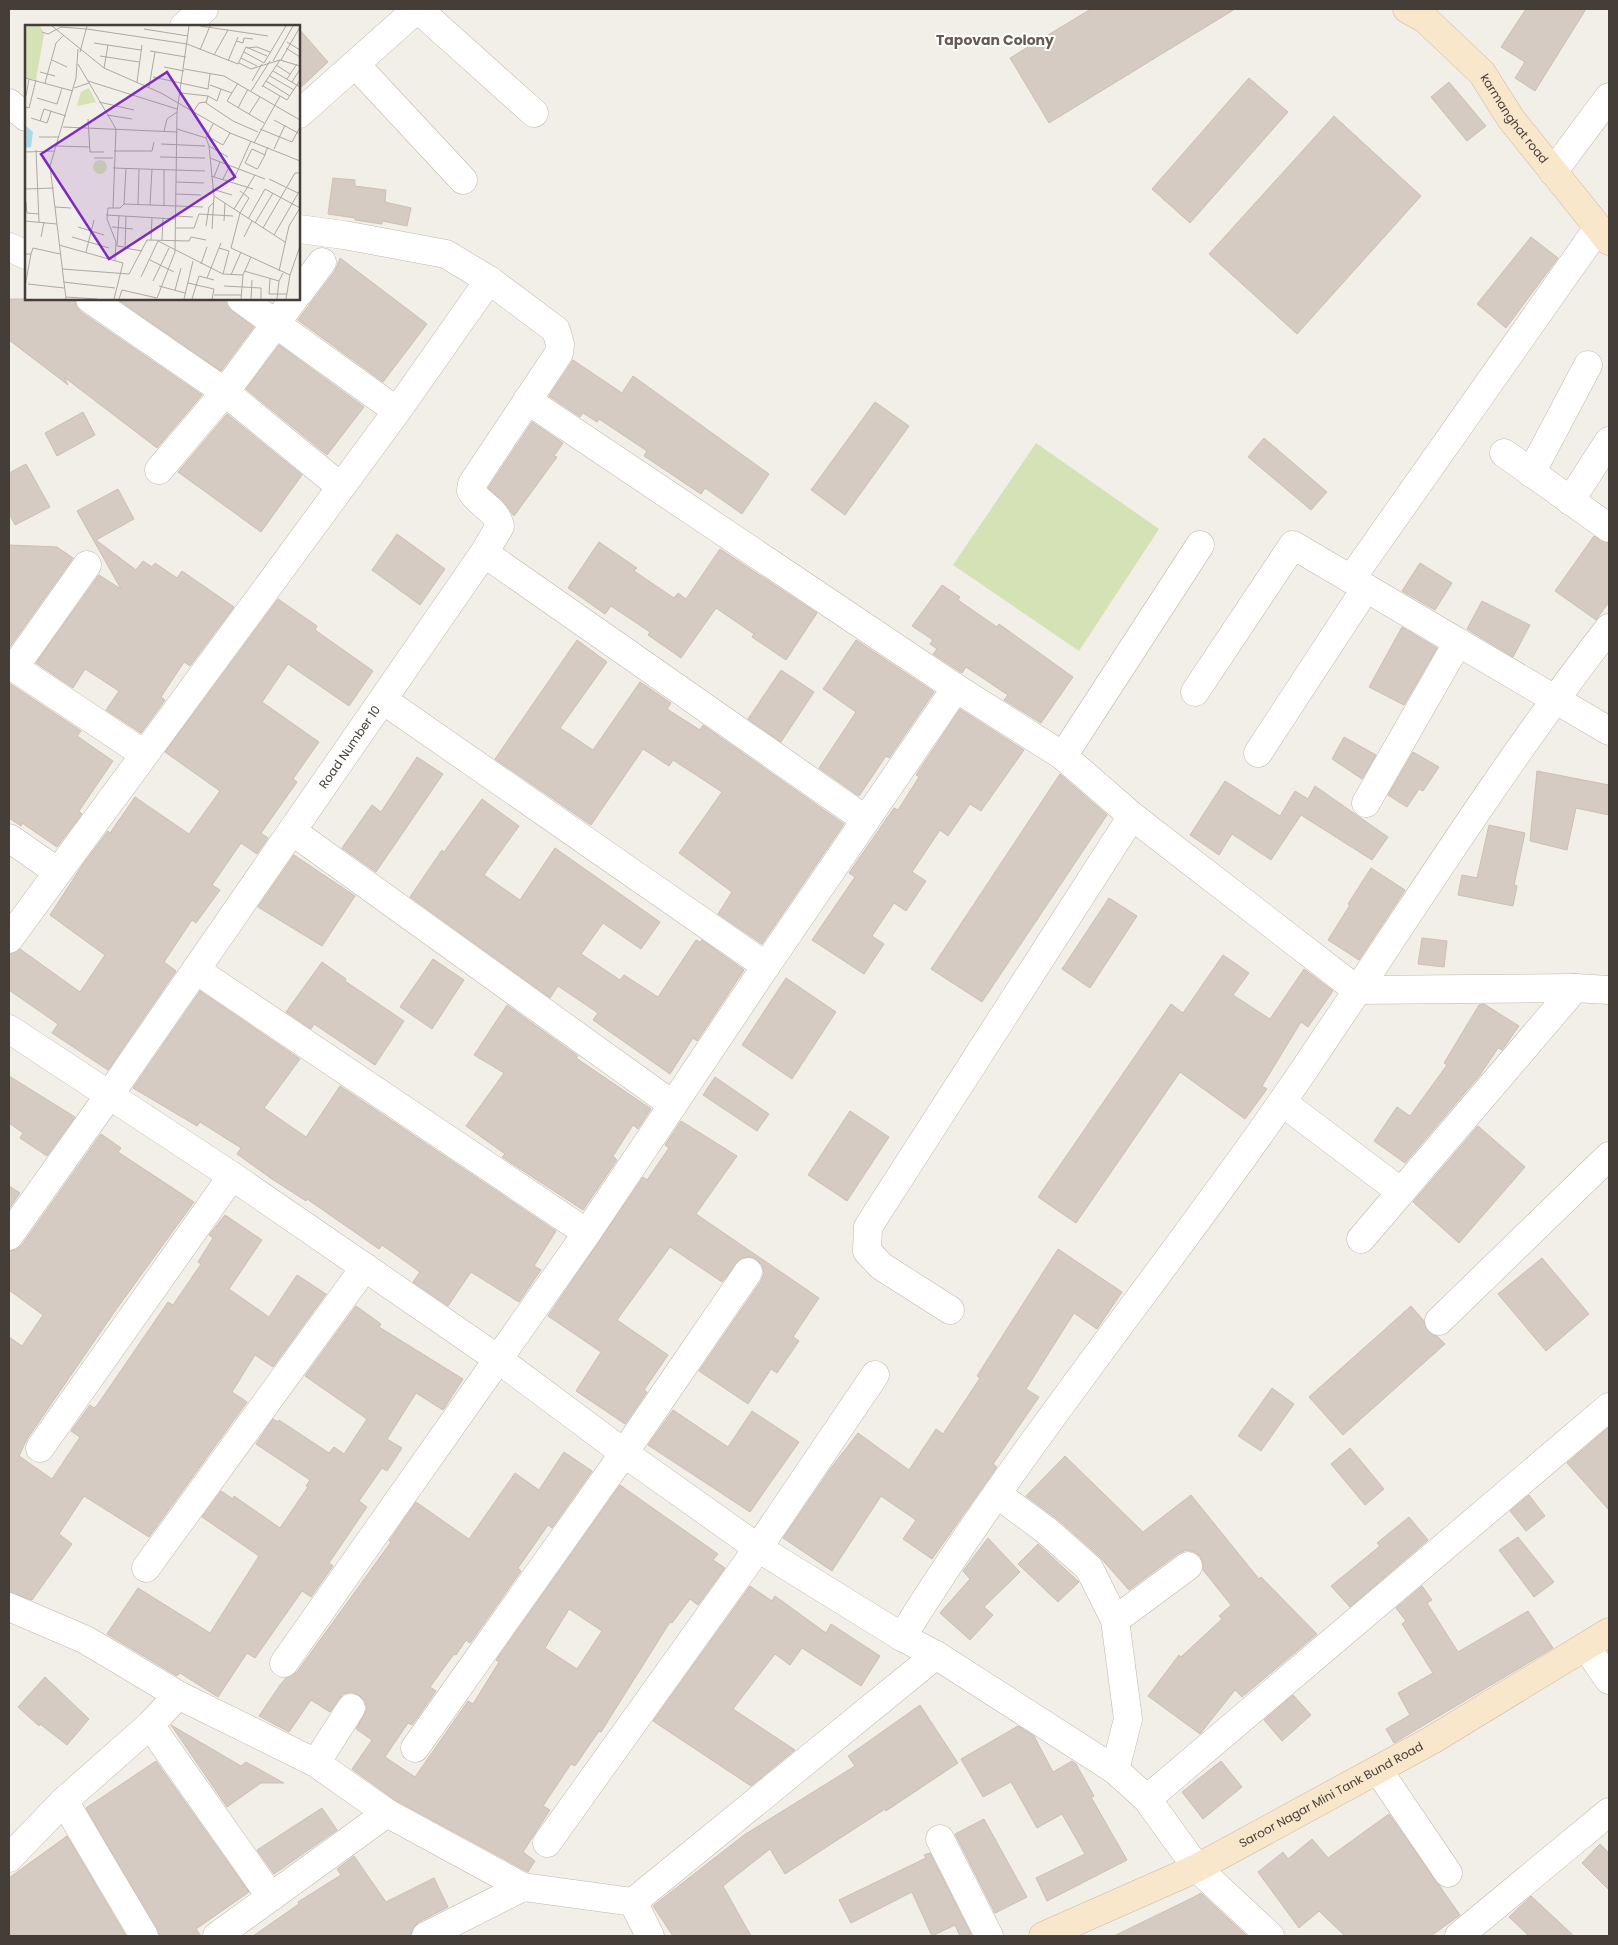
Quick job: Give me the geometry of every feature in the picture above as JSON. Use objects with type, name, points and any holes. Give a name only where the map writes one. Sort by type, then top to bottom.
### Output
[{"type":"main road","name":"karmanghat road","points":[[1407,9],[1425,19],[1482,73],[1511,118],[1604,235]]},
{"type":"main road","name":"Saroor Nagar Mini Tank Bund Road","points":[[1042,1936],[1197,1868],[1378,1770],[1587,1648],[1609,1632]]},
{"type":"street","points":[[185,25],[204,9]]},
{"type":"street","points":[[300,113],[418,9],[534,113]]},
{"type":"street","points":[[354,64],[463,180]]},
{"type":"street","points":[[1553,172],[1609,97]]},
{"type":"street","points":[[9,103],[25,116]]},
{"type":"street","name":"Road Number 10","points":[[9,1236],[110,1094],[484,553],[500,526],[498,516],[474,496],[471,491],[472,484],[559,353],[560,344],[556,330],[489,280],[446,254],[344,235],[300,229]]},
{"type":"street","points":[[1258,753],[1359,583],[1604,235]]},
{"type":"street","points":[[300,292],[322,262]]},
{"type":"street","points":[[9,939],[397,411],[489,280]]},
{"type":"street","points":[[91,300],[225,392],[341,487]]},
{"type":"street","points":[[242,300],[397,411]]},
{"type":"street","points":[[159,470],[225,392],[293,300]]},
{"type":"street","points":[[1531,473],[1588,365]]},
{"type":"street","points":[[527,400],[956,688],[1063,756],[1132,816],[1357,990],[1575,988],[1609,990]]},
{"type":"street","points":[[1570,502],[1609,441]]},
{"type":"street","points":[[1504,453],[1570,502],[1609,528]]},
{"type":"street","points":[[1063,756],[1200,545]]},
{"type":"street","points":[[1195,692],[1293,545],[1609,732]]},
{"type":"street","points":[[484,553],[866,820]]},
{"type":"street","points":[[88,565],[11,666],[144,754]]},
{"type":"street","points":[[902,1637],[997,1494],[1282,1102],[1554,699],[1609,628]]},
{"type":"street","points":[[1366,803],[1458,642]]},
{"type":"street","points":[[284,1663],[587,1233],[956,688]]},
{"type":"street","points":[[383,700],[766,966]]},
{"type":"street","points":[[950,1310],[881,1266],[867,1251],[868,1227],[1132,816]]},
{"type":"street","points":[[292,831],[673,1105]]},
{"type":"street","points":[[9,838],[58,872]]},
{"type":"street","points":[[196,970],[587,1233]]},
{"type":"street","points":[[1360,1239],[1575,988]]},
{"type":"street","points":[[9,1029],[232,1176],[498,1359],[624,1453],[758,1548],[902,1637],[936,1655],[1115,1770],[1147,1799],[1197,1868],[1270,1936]]},
{"type":"street","points":[[1282,1102],[1401,1192]]},
{"type":"street","points":[[1438,1321],[1609,1156]]},
{"type":"street","points":[[40,1448],[232,1176]]},
{"type":"street","points":[[146,1568],[365,1267]]},
{"type":"street","points":[[415,1748],[624,1453],[748,1272]]},
{"type":"street","points":[[547,1842],[758,1548],[874,1375]]},
{"type":"street","points":[[1147,1799],[1609,1407]]},
{"type":"street","points":[[997,1494],[1047,1531],[1088,1568],[1115,1620],[1128,1719],[1115,1770]]},
{"type":"street","points":[[1115,1620],[1188,1566]]},
{"type":"street","points":[[14,1616],[86,1640],[178,1695],[316,1763],[387,1813],[523,1887],[633,1902],[936,1655]]},
{"type":"street","points":[[1587,1648],[1609,1680]]},
{"type":"street","points":[[9,1858],[64,1801],[150,1725],[178,1695]]},
{"type":"street","points":[[316,1763],[351,1708]]},
{"type":"street","points":[[150,1725],[271,1896]]},
{"type":"street","points":[[1378,1770],[1448,1873]]},
{"type":"street","points":[[64,1801],[144,1936]]},
{"type":"street","points":[[1459,1936],[1609,1812]]},
{"type":"street","points":[[218,1936],[387,1813]]},
{"type":"street","points":[[940,1839],[989,1936]]},
{"type":"street","points":[[426,1936],[523,1887]]},
{"type":"street","points":[[633,1902],[645,1935]]},
{"type":"green space","points":[[1036,443],[1159,529],[1079,651],[953,565]]},
{"type":"building","points":[[1091,9],[1235,9],[1049,123],[1010,58]]},
{"type":"building","points":[[1526,9],[1586,9],[1535,91],[1515,78],[1525,62],[1501,47]]},
{"type":"building","points":[[300,30],[328,62],[300,88]]},
{"type":"building","points":[[1249,78],[1288,112],[1190,223],[1152,189]]},
{"type":"building","points":[[1449,82],[1486,126],[1467,141],[1431,97]]},
{"type":"building","points":[[1334,116],[1421,196],[1297,334],[1209,254]]},
{"type":"building","points":[[333,178],[355,180],[355,186],[386,190],[385,202],[411,208],[407,226],[382,221],[382,224],[355,220],[355,218],[328,214]]},
{"type":"building","points":[[1531,237],[1558,258],[1506,328],[1477,304]]},
{"type":"building","points":[[340,258],[427,324],[383,382],[298,320],[335,271]]},
{"type":"building","points":[[9,299],[75,300],[76,306],[81,312],[202,395],[157,448],[64,377],[68,385],[9,340]]},
{"type":"building","points":[[118,300],[226,300],[232,311],[254,327],[221,371]]},
{"type":"building","points":[[279,345],[364,407],[327,455],[246,389]]},
{"type":"building","points":[[573,360],[622,393],[633,376],[769,474],[742,514],[705,488],[701,494],[644,456],[647,451],[599,419],[597,422],[583,413],[580,417],[549,396]]},
{"type":"building","points":[[875,402],[909,426],[845,515],[811,490]]},
{"type":"building","points":[[83,412],[95,435],[57,456],[45,433]]},
{"type":"building","points":[[227,414],[302,475],[261,532],[178,472]]},
{"type":"building","points":[[532,422],[563,443],[554,456],[557,457],[514,516],[503,501],[488,488]]},
{"type":"building","points":[[1264,438],[1327,492],[1311,510],[1248,457]]},
{"type":"building","points":[[26,464],[50,507],[15,525],[9,513],[9,473]]},
{"type":"building","points":[[118,489],[134,519],[96,540],[136,570],[143,561],[152,567],[155,563],[177,578],[182,571],[234,607],[190,666],[184,662],[161,697],[165,700],[141,733],[106,710],[119,691],[85,669],[73,688],[36,663],[99,575],[121,589],[77,511]]},
{"type":"building","points":[[397,534],[445,569],[420,605],[372,570]]},
{"type":"building","points":[[1594,536],[1609,543],[1609,602],[1596,620],[1555,591]]},
{"type":"building","points":[[599,542],[637,568],[634,571],[674,598],[678,593],[686,599],[720,549],[817,613],[786,660],[752,637],[754,634],[716,608],[681,658],[648,635],[650,632],[611,606],[605,614],[568,588]]},
{"type":"building","points":[[9,545],[57,547],[73,558],[9,648]]},
{"type":"building","points":[[1420,563],[1452,583],[1435,610],[1402,591]]},
{"type":"building","points":[[942,585],[960,597],[958,600],[997,627],[999,624],[1073,677],[1041,723],[1004,700],[1008,695],[966,667],[962,673],[933,654],[937,649],[930,644],[933,640],[912,626]]},
{"type":"building","points":[[278,599],[317,626],[315,630],[373,671],[349,706],[288,664],[262,702],[319,742],[293,779],[297,782],[261,833],[268,838],[257,854],[241,843],[212,885],[220,890],[196,923],[192,920],[164,962],[176,971],[108,1070],[52,1033],[58,1024],[9,990],[9,954],[20,949],[80,992],[105,955],[50,915],[83,864],[108,831],[110,833],[135,797],[189,834],[220,791],[165,752]]},
{"type":"building","points":[[1482,601],[1530,625],[1513,657],[1467,629]]},
{"type":"building","points":[[1402,627],[1437,648],[1404,705],[1369,687]]},
{"type":"building","points":[[577,640],[607,662],[560,728],[593,750],[640,682],[671,703],[667,709],[700,730],[703,725],[844,824],[762,944],[718,914],[732,892],[679,853],[722,792],[673,760],[669,766],[643,749],[591,825],[495,759]]},
{"type":"building","points":[[856,640],[934,692],[889,758],[886,756],[859,796],[819,768],[856,712],[823,689]]},
{"type":"building","points":[[781,670],[814,692],[781,742],[748,719]]},
{"type":"building","points":[[9,683],[81,731],[77,736],[113,761],[79,811],[82,814],[57,847],[22,823],[21,826],[9,818]]},
{"type":"building","points":[[960,709],[1024,750],[981,811],[970,804],[948,836],[940,830],[912,872],[926,881],[906,911],[894,903],[872,936],[884,944],[864,974],[812,940],[855,877],[849,873],[894,808],[898,810],[919,777],[916,775]]},
{"type":"building","points":[[1344,737],[1376,755],[1362,779],[1332,759]]},
{"type":"building","points":[[1413,752],[1439,767],[1423,791],[1419,789],[1407,807],[1388,795]]},
{"type":"building","points":[[417,757],[443,774],[376,872],[342,848],[372,805],[381,812]]},
{"type":"building","points":[[1537,771],[1609,785],[1609,815],[1576,808],[1567,850],[1530,841]]},
{"type":"building","points":[[1060,774],[1107,815],[982,1002],[931,969]]},
{"type":"building","points":[[1225,781],[1280,816],[1295,791],[1308,799],[1315,786],[1388,837],[1372,860],[1301,815],[1271,860],[1232,834],[1219,855],[1190,835]]},
{"type":"building","points":[[482,799],[519,826],[484,875],[520,900],[555,848],[660,922],[641,949],[603,923],[581,954],[620,980],[624,975],[658,997],[696,940],[700,942],[702,940],[744,970],[697,1041],[693,1038],[670,1074],[593,1020],[598,1013],[558,986],[550,998],[410,897],[442,850],[444,852]]},
{"type":"building","points":[[1489,825],[1525,833],[1514,885],[1517,886],[1513,906],[1458,895],[1462,875],[1477,878]]},
{"type":"building","points":[[294,855],[355,896],[322,946],[258,907]]},
{"type":"building","points":[[1371,868],[1405,890],[1359,960],[1328,940]]},
{"type":"building","points":[[1109,898],[1137,916],[1090,988],[1062,969]]},
{"type":"building","points":[[1422,938],[1447,941],[1444,967],[1418,964]]},
{"type":"building","points":[[1223,955],[1249,973],[1233,995],[1270,1019],[1304,969],[1333,991],[1308,1027],[1301,1022],[1262,1086],[1267,1089],[1245,1119],[1180,1072],[1076,1223],[1038,1197],[1171,1004],[1183,1013]]},
{"type":"building","points":[[433,959],[464,980],[432,1029],[400,1007]]},
{"type":"building","points":[[322,962],[346,979],[345,981],[404,1021],[375,1065],[314,1024],[311,1029],[286,1012]]},
{"type":"building","points":[[786,978],[836,1012],[792,1079],[742,1045]]},
{"type":"building","points":[[200,991],[300,1059],[264,1108],[306,1137],[340,1086],[556,1231],[534,1266],[541,1270],[519,1302],[471,1272],[448,1306],[413,1282],[420,1272],[382,1245],[379,1249],[307,1199],[306,1201],[272,1179],[237,1154],[241,1148],[200,1122],[197,1126],[133,1088]]},
{"type":"building","points":[[1484,1004],[1519,1026],[1502,1050],[1498,1048],[1480,1075],[1405,1163],[1374,1141],[1397,1107],[1410,1116],[1447,1065],[1444,1063],[1479,1005]]},
{"type":"building","points":[[507,1005],[578,1056],[576,1058],[651,1109],[638,1129],[633,1125],[613,1156],[617,1160],[583,1210],[502,1157],[505,1154],[466,1126],[504,1073],[474,1055]]},
{"type":"building","points":[[9,1076],[75,1117],[47,1156],[20,1138],[23,1133],[9,1123]]},
{"type":"building","points":[[715,1077],[769,1114],[757,1131],[703,1095]]},
{"type":"building","points":[[850,1111],[889,1137],[847,1201],[808,1175]]},
{"type":"building","points":[[681,1121],[737,1156],[696,1214],[819,1298],[793,1337],[799,1341],[777,1373],[771,1369],[748,1404],[699,1371],[761,1281],[764,1273],[762,1265],[756,1259],[750,1257],[742,1258],[722,1282],[670,1247],[617,1320],[668,1355],[644,1390],[647,1392],[625,1424],[576,1391],[601,1352],[548,1316],[643,1177],[647,1180],[669,1148],[665,1145]]},
{"type":"building","points":[[1478,1126],[1525,1167],[1459,1243],[1413,1202]]},
{"type":"building","points":[[101,1134],[121,1148],[118,1152],[194,1202],[115,1311],[27,1439],[19,1456],[52,1479],[80,1437],[71,1431],[90,1405],[94,1408],[98,1404],[168,1302],[173,1305],[201,1264],[198,1262],[213,1238],[209,1235],[225,1215],[262,1240],[229,1289],[269,1317],[297,1275],[326,1294],[273,1367],[255,1355],[232,1392],[247,1402],[149,1537],[84,1496],[59,1534],[72,1544],[32,1600],[9,1592],[9,1337],[22,1346],[43,1315],[9,1290],[9,1251],[16,1250],[22,1245]]},
{"type":"building","points":[[9,1186],[20,1193],[9,1209]]},
{"type":"building","points":[[1058,1249],[1122,1292],[1097,1329],[1074,1313],[1026,1389],[1039,1397],[993,1464],[997,1467],[932,1559],[903,1539],[916,1520],[881,1496],[832,1571],[783,1538],[831,1468],[858,1433],[909,1470],[936,1429],[943,1434],[980,1378],[977,1376]]},
{"type":"building","points":[[1542,1258],[1589,1314],[1546,1351],[1498,1294]]},
{"type":"building","points":[[356,1306],[381,1324],[379,1327],[463,1379],[443,1410],[416,1393],[387,1439],[402,1448],[387,1471],[382,1468],[359,1501],[367,1507],[329,1563],[333,1566],[311,1597],[302,1591],[255,1658],[247,1653],[218,1697],[180,1673],[177,1676],[107,1634],[138,1588],[210,1633],[259,1556],[202,1517],[221,1491],[233,1499],[234,1496],[280,1528],[308,1487],[306,1486],[310,1480],[256,1444],[273,1419],[278,1422],[279,1420],[329,1453],[334,1447],[344,1454],[367,1419],[305,1376]]},
{"type":"building","points":[[1411,1306],[1424,1321],[1428,1331],[1445,1344],[1343,1435],[1309,1397]]},
{"type":"building","points":[[1272,1388],[1294,1404],[1261,1451],[1238,1436]]},
{"type":"building","points":[[673,1410],[728,1447],[752,1411],[799,1442],[750,1512],[648,1445]]},
{"type":"building","points":[[1609,1427],[1609,1510],[1567,1463]]},
{"type":"building","points":[[1350,1448],[1384,1489],[1365,1505],[1331,1464]]},
{"type":"building","points":[[564,1452],[592,1471],[552,1528],[548,1525],[518,1568],[521,1571],[470,1643],[466,1640],[430,1687],[436,1691],[412,1725],[408,1723],[385,1757],[415,1777],[468,1701],[473,1704],[499,1662],[496,1660],[620,1485],[718,1554],[713,1560],[725,1568],[698,1605],[690,1599],[672,1623],[670,1622],[601,1732],[599,1731],[575,1766],[571,1764],[543,1806],[550,1810],[523,1852],[535,1861],[528,1872],[395,1800],[352,1769],[372,1740],[356,1729],[367,1709],[365,1701],[359,1695],[351,1692],[343,1694],[330,1712],[311,1700],[289,1732],[259,1716],[286,1678],[297,1672],[391,1542],[389,1541],[416,1502],[469,1539],[515,1473],[539,1490]],"holes":[[[569,1609],[602,1631],[577,1669],[545,1648]]]},
{"type":"building","points":[[1065,1456],[1143,1532],[1191,1495],[1259,1579],[1261,1577],[1317,1634],[1242,1697],[1235,1690],[1200,1734],[1148,1696],[1179,1655],[1181,1657],[1222,1619],[1219,1616],[1231,1605],[1203,1570],[1200,1556],[1187,1550],[1179,1553],[1129,1590],[1099,1556],[1057,1519],[1026,1496]]},
{"type":"building","points":[[1529,1495],[1545,1516],[1526,1531],[1510,1511]]},
{"type":"building","points":[[1409,1517],[1428,1540],[1350,1607],[1331,1586],[1380,1546],[1377,1543]]},
{"type":"building","points":[[1518,1537],[1554,1582],[1534,1597],[1499,1550]]},
{"type":"building","points":[[988,1538],[1020,1572],[984,1607],[993,1615],[970,1640],[940,1613],[970,1579],[963,1571]]},
{"type":"building","points":[[1038,1544],[1079,1582],[1058,1602],[1018,1564]]},
{"type":"building","points":[[750,1586],[772,1601],[775,1596],[826,1633],[831,1624],[880,1656],[861,1686],[802,1648],[790,1665],[775,1654],[733,1709],[795,1750],[751,1786],[653,1721]]},
{"type":"building","points":[[1422,1586],[1432,1600],[1427,1603],[1458,1652],[1528,1611],[1553,1648],[1394,1743],[1386,1729],[1410,1715],[1398,1693],[1433,1673],[1402,1624],[1406,1621],[1396,1608]]},
{"type":"building","points":[[45,1677],[89,1719],[67,1745],[40,1724],[39,1726],[18,1707]]},
{"type":"building","points":[[1293,1695],[1311,1715],[1282,1741],[1264,1720]]},
{"type":"building","points":[[920,1705],[958,1763],[886,1811],[885,1809],[785,1874],[770,1849],[723,1886],[751,1936],[673,1936],[653,1906],[744,1835],[855,1766],[848,1756]]},
{"type":"building","points":[[171,1725],[241,1766],[246,1762],[284,1783],[261,1783],[227,1807]]},
{"type":"building","points":[[1018,1726],[1034,1736],[1053,1772],[1072,1761],[1076,1764],[1094,1796],[1091,1797],[1127,1860],[1047,1901],[1036,1878],[1085,1854],[1062,1814],[1037,1828],[1011,1782],[983,1797],[961,1759]]},
{"type":"building","points":[[156,1761],[249,1892],[196,1929],[201,1936],[160,1936],[86,1808]]},
{"type":"building","points":[[1221,1761],[1242,1787],[1203,1819],[1182,1792]]},
{"type":"building","points":[[322,1808],[337,1830],[274,1874],[257,1850]]},
{"type":"building","points":[[1389,1814],[1460,1915],[1431,1936],[1345,1936],[1319,1911],[1299,1928],[1258,1872],[1283,1852],[1288,1859],[1312,1839],[1328,1858]]},
{"type":"building","points":[[984,1819],[1027,1897],[995,1913],[955,1834]]},
{"type":"building","points":[[67,1836],[126,1936],[9,1936],[9,1878]]},
{"type":"building","points":[[1600,1844],[1609,1853],[1609,1890],[1582,1863]]},
{"type":"building","points":[[930,1853],[972,1936],[960,1936],[955,1925],[932,1936],[912,1892],[851,1923],[839,1900],[926,1858],[924,1855]]},
{"type":"building","points":[[354,1856],[386,1902],[434,1878],[448,1907],[419,1922],[413,1928],[411,1936],[253,1936],[299,1904],[298,1902],[341,1875],[337,1869]]},
{"type":"building","points":[[1201,1893],[1247,1936],[1114,1936],[1194,1897]]},
{"type":"building","points":[[1531,1896],[1574,1936],[1529,1936],[1509,1917]]},
{"type":"district","name":"Tapovan Colony","points":[[995,40]]}]
